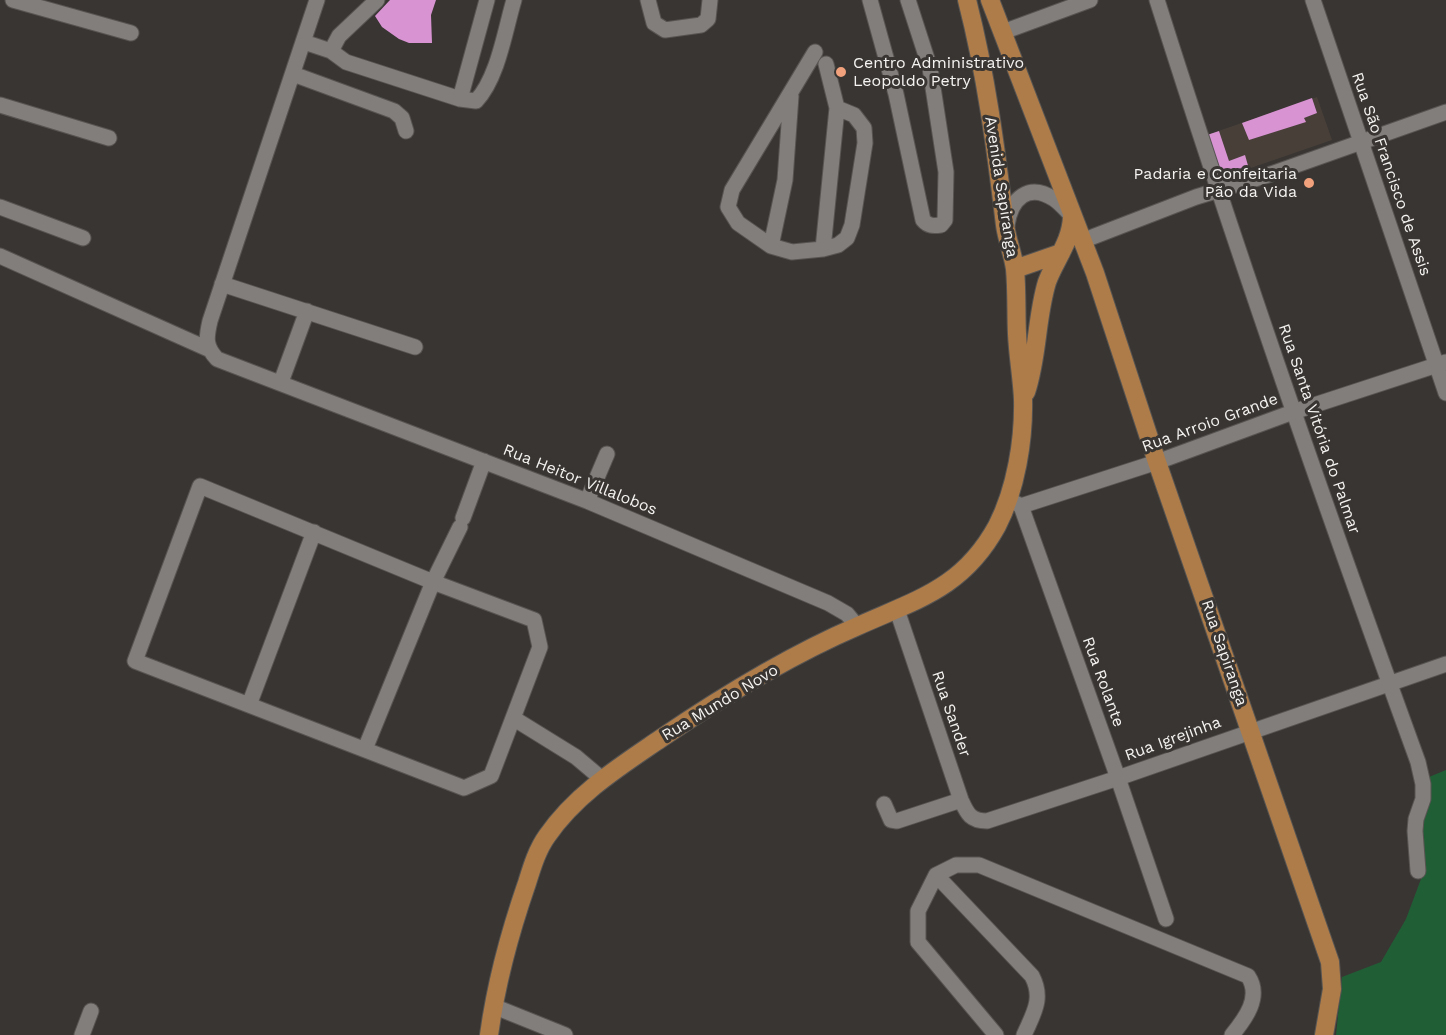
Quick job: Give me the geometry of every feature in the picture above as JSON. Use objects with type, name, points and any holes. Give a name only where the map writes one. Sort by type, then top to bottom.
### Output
[{"type":"main road","name":"Avenida Sapiranga","points":[[967,0],[978,45],[1006,233],[1015,269]]},
{"type":"main road","points":[[990,0],[1072,216],[1071,229],[1061,253]]},
{"type":"main road","name":"Rua Sapiranga","points":[[1072,216],[1095,273],[1157,462],[1330,962],[1332,989],[1324,1035]]},
{"type":"main road","points":[[1015,269],[1061,253],[1080,260],[1095,273]]},
{"type":"main road","name":"Rua Mundo Novo","points":[[1023,400],[1033,372],[1047,282],[1061,253]]},
{"type":"main road","name":"Rua Mundo Novo","points":[[489,1035],[493,1006],[518,909],[541,846],[569,809],[602,779],[739,687],[857,626],[897,610],[944,586],[959,574],[986,543],[1014,502],[1023,400],[1017,335],[1015,269]]},
{"type":"street","points":[[13,0],[131,33]]},
{"type":"street","points":[[208,349],[206,339],[222,284],[317,0]]},
{"type":"street","points":[[331,51],[339,36],[378,0]]},
{"type":"street","points":[[460,99],[487,0]]},
{"type":"street","points":[[304,42],[331,51],[346,62],[460,99],[476,101],[488,84],[513,0]]},
{"type":"street","points":[[648,0],[654,23],[665,30],[701,25],[708,19],[710,0]]},
{"type":"street","points":[[870,0],[906,141],[922,220],[930,225],[941,225],[945,220],[946,172],[940,129],[930,68],[908,0]]},
{"type":"street","points":[[1003,32],[1090,0]]},
{"type":"street","name":"Rua Santa Vitória do Palmar","points":[[1156,0],[1217,191],[1418,762],[1424,799],[1416,819],[1418,871]]},
{"type":"street","name":"Rua São Francisco de Assis","points":[[1313,0],[1361,143],[1441,364],[1446,393]]},
{"type":"street","points":[[823,249],[837,108],[821,58],[792,93],[732,190],[728,207],[738,223],[771,246],[792,252],[823,249],[838,245],[847,238],[852,225],[865,143],[864,128],[854,115],[837,108]]},
{"type":"street","points":[[293,74],[394,111],[402,118],[406,131]]},
{"type":"street","points":[[771,246],[785,180],[792,93]]},
{"type":"street","points":[[0,105],[109,138]]},
{"type":"street","points":[[1082,241],[1217,191],[1446,112]]},
{"type":"street","points":[[1006,233],[1013,206],[1021,196],[1027,193],[1044,194],[1054,199],[1072,216]]},
{"type":"street","points":[[0,207],[83,238]]},
{"type":"street","name":"Rua Heitor Villalobos","points":[[0,256],[208,349],[217,359],[587,501],[828,603],[847,614],[857,626]]},
{"type":"street","points":[[222,284],[415,346]]},
{"type":"street","points":[[281,382],[307,311]]},
{"type":"street","name":"Rua Arroio Grande","points":[[1014,502],[1157,462],[1293,412],[1441,364]]},
{"type":"street","points":[[587,501],[607,454]]},
{"type":"street","points":[[365,749],[433,582],[461,523],[484,461]]},
{"type":"street","points":[[200,486],[433,582],[534,620],[540,647],[491,776],[464,788],[135,661],[200,486]]},
{"type":"street","name":"Rua Rolante","points":[[1014,502],[1118,778],[1166,918]]},
{"type":"street","points":[[249,705],[314,532]]},
{"type":"street","name":"Rua Sander","points":[[897,610],[961,800],[967,814],[972,819],[980,821]]},
{"type":"street","name":"Rua Igrejinha","points":[[980,821],[987,821],[1118,778],[1446,664]]},
{"type":"street","points":[[513,718],[576,757],[602,779]]},
{"type":"street","points":[[884,804],[891,820],[897,821],[961,800]]},
{"type":"street","points":[[996,1035],[918,942],[918,911],[936,874],[956,865],[979,865],[1240,971],[1254,984],[1252,1002],[1246,1017],[1232,1035]]},
{"type":"street","points":[[936,874],[1032,976],[1038,987],[1037,1004],[1024,1035]]},
{"type":"street","points":[[493,1006],[565,1035]]},
{"type":"street","points":[[82,1035],[91,1011]]},
{"type":"shaded area","points":[[1317,97],[1332,140],[1216,180],[1201,137]]},
{"type":"green space","points":[[1446,770],[1446,1035],[1336,1035],[1342,977],[1381,962],[1406,919],[1424,871],[1422,822],[1429,777]]},
{"type":"building","points":[[390,0],[436,0],[431,15],[432,43],[409,43],[382,27],[375,16]]},
{"type":"building","points":[[1312,98],[1317,113],[1304,118],[1306,122],[1249,140],[1242,123]]},
{"type":"building","points":[[1219,131],[1229,161],[1245,155],[1249,169],[1216,180],[1201,137]]},
{"type":"place","name":"Centro Administrativo Leopoldo Petry","points":[[841,72]]},
{"type":"place","name":"Padaria e Confeitaria Pão da Vida","points":[[1309,183]]}]
